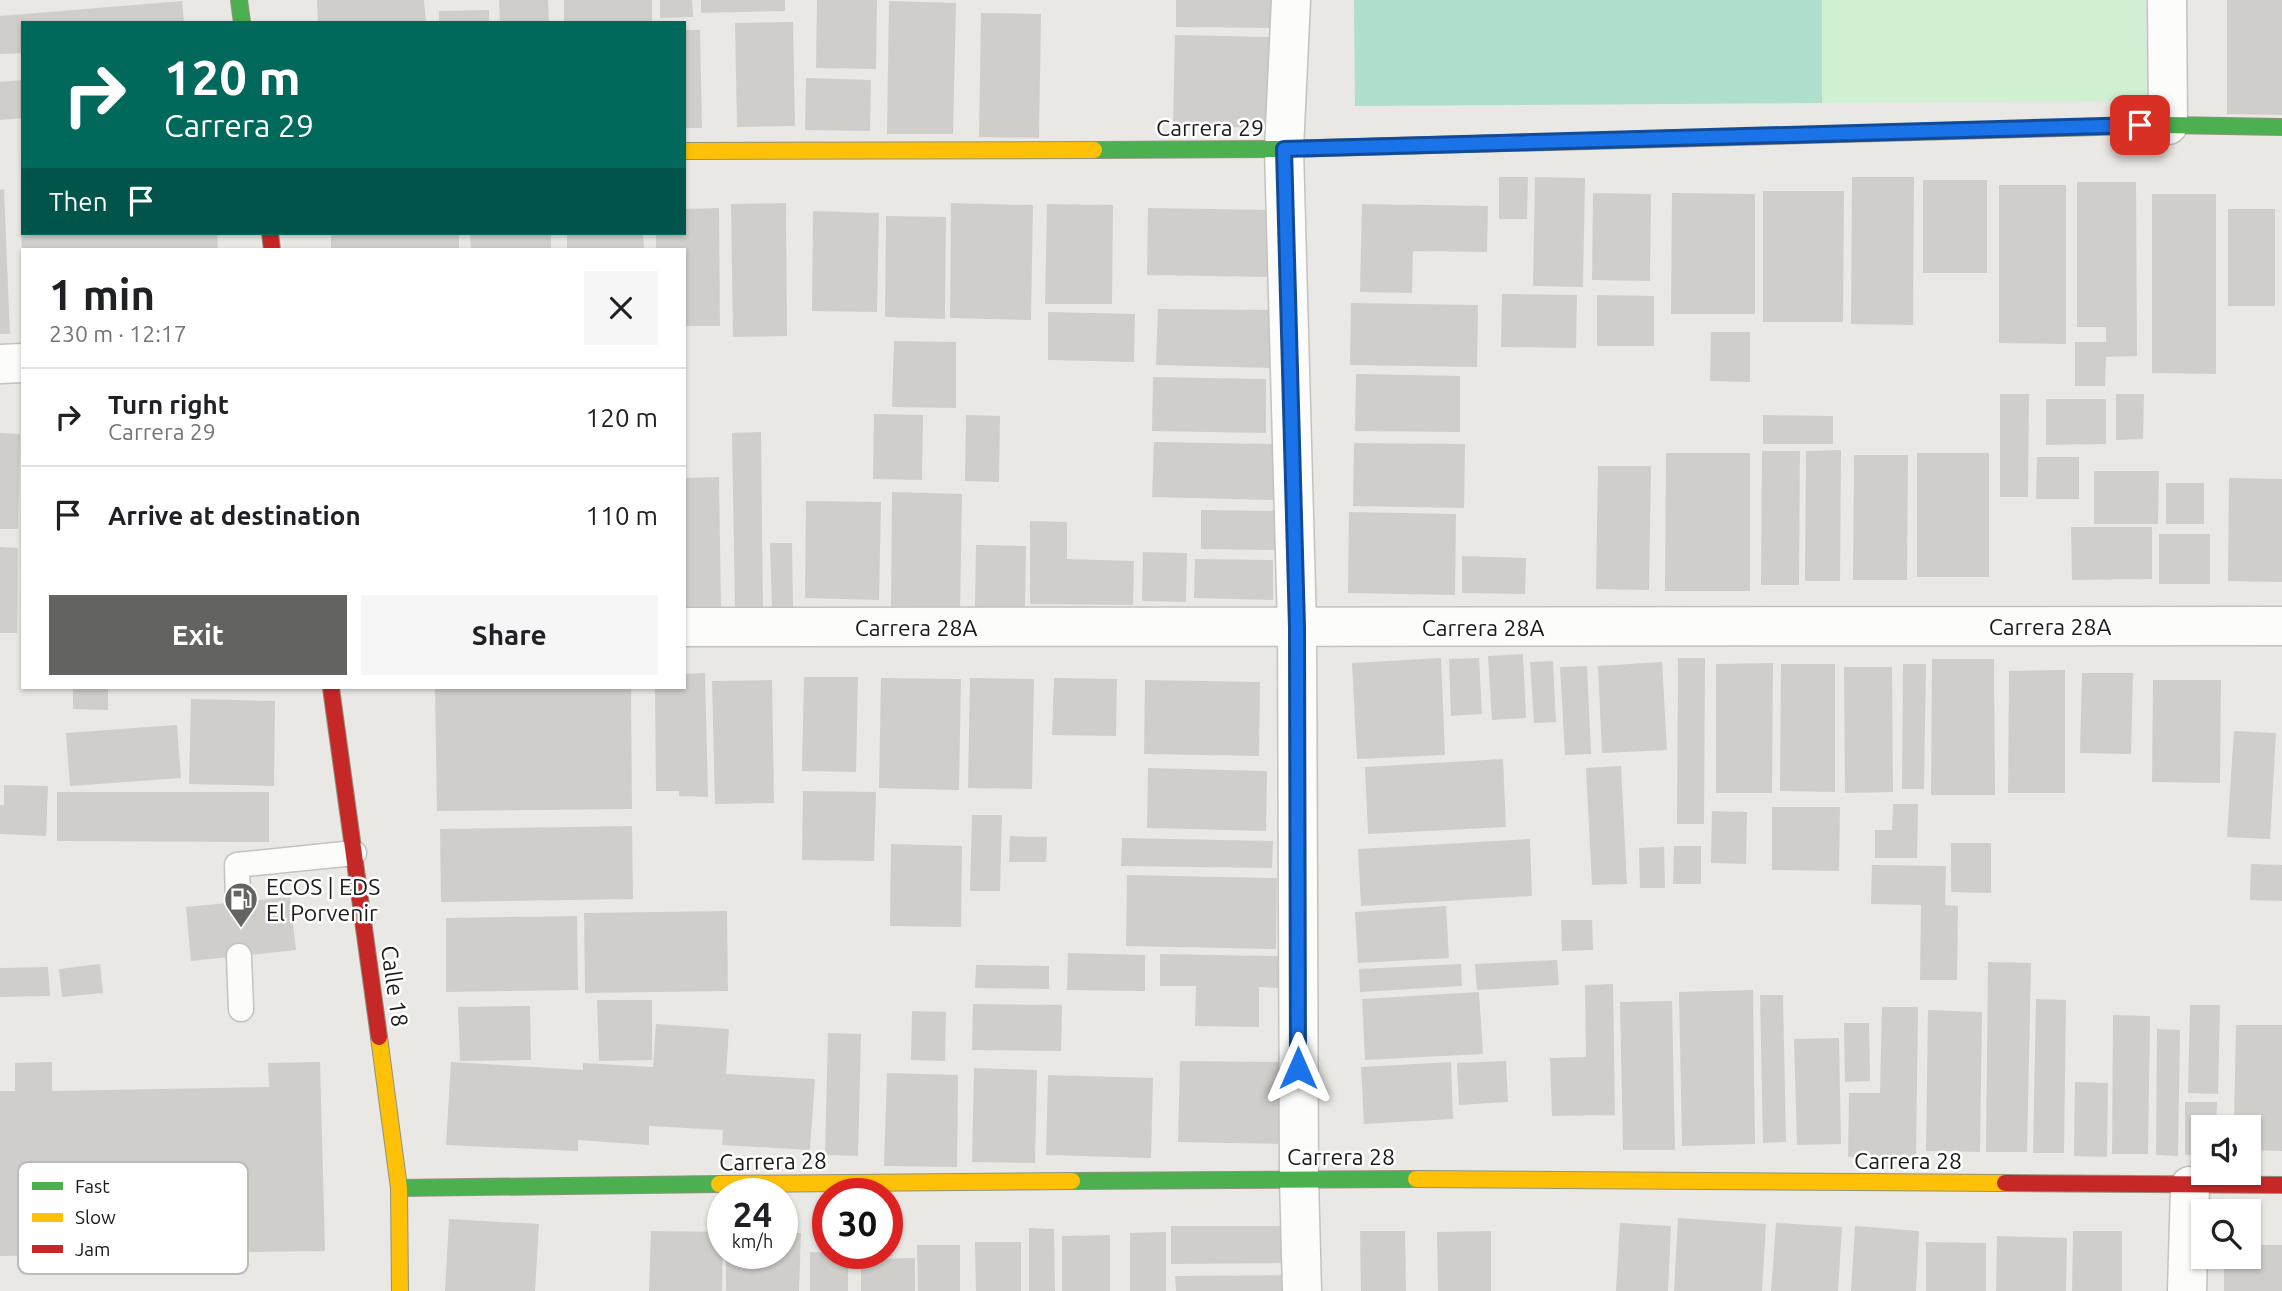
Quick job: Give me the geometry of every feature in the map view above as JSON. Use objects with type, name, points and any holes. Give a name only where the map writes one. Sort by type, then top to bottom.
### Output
[{"type":"street","points":[[239,0],[242,21]]},
{"type":"street","points":[[1291,0],[1284,149],[1297,627],[1299,1178],[1303,1291]]},
{"type":"street","points":[[2167,0],[2168,125]]},
{"type":"street","name":"Carrera 29","points":[[686,152],[1284,149],[2168,125],[2282,127]]},
{"type":"street","points":[[0,363],[21,362]]},
{"type":"street","name":"Carrera 28A","points":[[686,627],[2282,626]]},
{"type":"street","name":"Calle 18","points":[[331,689],[399,1188],[400,1291]]},
{"type":"street","name":"Carrera 28","points":[[399,1188],[1299,1178],[2282,1185]]},
{"type":"street","points":[[2187,1291],[2190,1186]]},
{"type":"lane","points":[[238,902],[237,865],[354,853]]},
{"type":"lane","points":[[239,956],[241,1009]]},
{"type":"green space","points":[[1354,0],[1822,0],[1822,103],[1355,106]]},
{"type":"green space","points":[[1822,0],[2146,0],[2147,101],[1822,103]]},
{"type":"building","points":[[317,0],[424,0],[426,21],[318,21]]},
{"type":"building","points":[[499,0],[548,0],[549,21],[500,21]]},
{"type":"building","points":[[564,0],[652,0],[652,21],[564,21]]},
{"type":"building","points":[[660,0],[692,0],[693,17],[660,18]]},
{"type":"building","points":[[701,0],[785,0],[785,11],[701,13]]},
{"type":"building","points":[[817,0],[877,0],[876,69],[816,68]]},
{"type":"building","points":[[1176,0],[1273,0],[1273,28],[1176,27]]},
{"type":"building","points":[[2227,0],[2282,0],[2282,115],[2227,114]]},
{"type":"building","points":[[182,1],[184,21],[21,21],[21,53],[0,54],[0,16]]},
{"type":"building","points":[[889,1],[956,3],[953,134],[887,134]]},
{"type":"building","points":[[489,10],[489,21],[439,21],[439,11]]},
{"type":"building","points":[[981,13],[1041,14],[1039,138],[979,137]]},
{"type":"building","points":[[793,22],[795,126],[737,127],[735,23]]},
{"type":"building","points":[[686,30],[700,30],[702,128],[686,128]]},
{"type":"building","points":[[1175,35],[1274,37],[1272,128],[1173,126]]},
{"type":"building","points":[[806,78],[871,80],[870,131],[805,130]]},
{"type":"building","points":[[21,80],[21,118],[0,120],[0,82]]},
{"type":"building","points":[[1499,177],[1528,177],[1527,219],[1499,219]]},
{"type":"building","points":[[1535,177],[1585,178],[1583,287],[1533,286]]},
{"type":"building","points":[[1852,177],[1914,177],[1913,325],[1851,324]]},
{"type":"building","points":[[1923,180],[1987,180],[1987,273],[1923,273]]},
{"type":"building","points":[[2077,182],[2136,182],[2137,356],[2106,357],[2105,386],[2075,386],[2075,342],[2106,342],[2106,327],[2077,327]]},
{"type":"building","points":[[1999,185],[2066,185],[2066,344],[1999,343]]},
{"type":"building","points":[[4,189],[10,334],[0,334],[0,190]]},
{"type":"building","points":[[1763,191],[1844,191],[1843,322],[1763,322]]},
{"type":"building","points":[[1593,193],[1651,194],[1650,281],[1592,280]]},
{"type":"building","points":[[1672,193],[1755,194],[1755,314],[1671,314]]},
{"type":"building","points":[[2152,194],[2216,194],[2216,374],[2152,373]]},
{"type":"building","points":[[786,203],[787,336],[733,337],[731,204]]},
{"type":"building","points":[[951,203],[1033,205],[1031,320],[950,318]]},
{"type":"building","points":[[1047,204],[1113,205],[1112,304],[1045,304]]},
{"type":"building","points":[[1362,204],[1488,206],[1487,252],[1413,251],[1412,293],[1360,292]]},
{"type":"building","points":[[719,208],[720,326],[686,326],[686,248],[656,248],[656,235],[686,235],[686,209]]},
{"type":"building","points":[[1148,208],[1271,210],[1269,277],[1147,275]]},
{"type":"building","points":[[2228,209],[2275,209],[2275,306],[2228,306]]},
{"type":"building","points":[[813,211],[879,213],[877,312],[812,311]]},
{"type":"building","points":[[886,216],[946,217],[945,319],[885,317]]},
{"type":"building","points":[[21,235],[217,235],[218,248],[22,248]]},
{"type":"building","points":[[331,235],[459,235],[459,248],[331,248]]},
{"type":"building","points":[[470,235],[551,235],[551,248],[471,248]]},
{"type":"building","points":[[567,235],[643,235],[644,248],[567,248]]},
{"type":"building","points":[[1502,294],[1577,295],[1576,348],[1501,347]]},
{"type":"building","points":[[1597,295],[1654,296],[1654,346],[1597,346]]},
{"type":"building","points":[[1351,303],[1478,305],[1477,367],[1350,365]]},
{"type":"building","points":[[1158,309],[1273,310],[1272,368],[1156,365]]},
{"type":"building","points":[[1048,312],[1135,314],[1134,362],[1048,360]]},
{"type":"building","points":[[1711,332],[1750,332],[1750,382],[1710,381]]},
{"type":"building","points":[[894,341],[956,342],[956,408],[892,407]]},
{"type":"building","points":[[1356,374],[1460,376],[1460,432],[1355,431]]},
{"type":"building","points":[[1153,377],[1266,379],[1266,433],[1152,431]]},
{"type":"building","points":[[2000,394],[2029,394],[2028,497],[2000,497]]},
{"type":"building","points":[[2116,394],[2144,394],[2143,439],[2116,440]]},
{"type":"building","points":[[2046,399],[2106,399],[2106,444],[2046,445]]},
{"type":"building","points":[[874,414],[923,415],[922,480],[873,479]]},
{"type":"building","points":[[966,415],[1000,416],[999,482],[965,481]]},
{"type":"building","points":[[1763,415],[1833,416],[1833,444],[1763,444]]},
{"type":"building","points":[[761,432],[763,610],[735,610],[732,433]]},
{"type":"building","points":[[0,433],[20,434],[18,529],[0,529]]},
{"type":"building","points":[[1154,442],[1279,444],[1277,500],[1152,497]]},
{"type":"building","points":[[1354,443],[1465,444],[1464,508],[1353,506]]},
{"type":"building","points":[[1841,450],[1840,581],[1805,581],[1806,451]]},
{"type":"building","points":[[1762,451],[1800,451],[1799,585],[1761,585]]},
{"type":"building","points":[[1666,453],[1750,453],[1750,591],[1665,591]]},
{"type":"building","points":[[1917,453],[1989,453],[1989,577],[1917,577]]},
{"type":"building","points":[[1854,455],[1908,455],[1907,580],[1853,580]]},
{"type":"building","points":[[2037,457],[2079,457],[2079,499],[2036,499]]},
{"type":"building","points":[[1598,466],[1651,466],[1649,590],[1596,589]]},
{"type":"building","points":[[2094,471],[2159,471],[2158,524],[2094,524]]},
{"type":"building","points":[[719,477],[721,609],[686,610],[686,478]]},
{"type":"building","points":[[2229,478],[2282,479],[2282,582],[2228,581]]},
{"type":"building","points":[[2166,483],[2204,483],[2204,524],[2166,524]]},
{"type":"building","points":[[892,492],[962,494],[960,611],[891,609]]},
{"type":"building","points":[[806,501],[881,502],[879,600],[805,598]]},
{"type":"building","points":[[1201,510],[1281,511],[1280,550],[1201,549]]},
{"type":"building","points":[[1349,512],[1456,514],[1455,595],[1348,593]]},
{"type":"building","points":[[1030,521],[1067,522],[1067,559],[1134,561],[1133,605],[1030,604]]},
{"type":"building","points":[[2071,527],[2152,527],[2152,579],[2072,580]]},
{"type":"building","points":[[2159,534],[2210,534],[2210,584],[2159,584]]},
{"type":"building","points":[[770,543],[792,543],[793,608],[772,609]]},
{"type":"building","points":[[976,545],[1026,546],[1025,607],[975,607]]},
{"type":"building","points":[[0,547],[18,548],[17,633],[0,633]]},
{"type":"building","points":[[1143,552],[1187,553],[1186,602],[1142,601]]},
{"type":"building","points":[[1462,556],[1526,558],[1525,594],[1462,593]]},
{"type":"building","points":[[1195,559],[1273,560],[1273,600],[1194,598]]},
{"type":"building","points":[[1523,654],[1526,718],[1492,720],[1488,656]]},
{"type":"building","points":[[1441,658],[1445,755],[1357,759],[1352,663]]},
{"type":"building","points":[[1479,658],[1482,714],[1451,716],[1449,659]]},
{"type":"building","points":[[1678,658],[1705,658],[1704,824],[1677,824]]},
{"type":"building","points":[[1932,659],[1994,659],[1995,795],[1931,795]]},
{"type":"building","points":[[1553,661],[1556,722],[1534,723],[1530,662]]},
{"type":"building","points":[[1662,662],[1667,750],[1602,753],[1598,666]]},
{"type":"building","points":[[1773,663],[1772,793],[1716,793],[1716,664]]},
{"type":"building","points":[[1781,664],[1835,664],[1835,792],[1780,791]]},
{"type":"building","points":[[1903,664],[1926,664],[1924,789],[1902,789]]},
{"type":"building","points":[[1587,666],[1591,754],[1565,755],[1560,667]]},
{"type":"building","points":[[1844,667],[1892,667],[1893,792],[1845,793]]},
{"type":"building","points":[[2065,670],[2065,793],[2008,793],[2009,671]]},
{"type":"building","points":[[705,673],[708,797],[679,796],[679,791],[656,791],[655,689],[686,689],[686,674]]},
{"type":"building","points":[[2082,673],[2133,673],[2131,754],[2080,753]]},
{"type":"building","points":[[804,677],[858,677],[856,772],[802,771]]},
{"type":"building","points":[[881,678],[961,679],[959,790],[879,788]]},
{"type":"building","points":[[970,678],[1034,679],[1032,789],[968,788]]},
{"type":"building","points":[[1054,678],[1117,679],[1116,736],[1052,735]]},
{"type":"building","points":[[772,680],[774,803],[715,804],[712,681]]},
{"type":"building","points":[[1145,680],[1260,682],[1259,756],[1144,754]]},
{"type":"building","points":[[2153,680],[2221,680],[2220,783],[2152,782]]},
{"type":"building","points":[[73,689],[108,689],[108,710],[73,709]]},
{"type":"building","points":[[435,689],[631,689],[632,809],[437,811]]},
{"type":"building","points":[[191,699],[275,701],[274,786],[189,784]]},
{"type":"building","points":[[177,725],[181,778],[70,786],[66,733]]},
{"type":"building","points":[[2234,731],[2276,733],[2270,839],[2227,837]]},
{"type":"building","points":[[1503,759],[1506,827],[1368,834],[1365,767]]},
{"type":"building","points":[[1621,766],[1627,884],[1592,885],[1586,768]]},
{"type":"building","points":[[1148,768],[1267,771],[1266,831],[1147,828]]},
{"type":"building","points":[[4,785],[48,786],[46,836],[0,834],[0,805],[4,805]]},
{"type":"building","points":[[803,791],[876,792],[874,861],[802,860]]},
{"type":"building","points":[[57,792],[269,792],[269,842],[57,841]]},
{"type":"building","points":[[1893,804],[1918,804],[1917,858],[1875,858],[1875,830],[1892,830]]},
{"type":"building","points":[[1772,807],[1840,807],[1839,871],[1772,870]]},
{"type":"building","points":[[1712,811],[1747,812],[1746,864],[1711,863]]},
{"type":"building","points":[[972,815],[1002,815],[1000,891],[970,891]]},
{"type":"building","points":[[632,826],[633,899],[441,902],[440,829]]},
{"type":"building","points":[[1010,836],[1047,837],[1046,862],[1009,862]]},
{"type":"building","points":[[1122,838],[1273,841],[1272,868],[1121,866]]},
{"type":"building","points":[[1530,839],[1532,896],[1361,906],[1358,849]]},
{"type":"building","points":[[1951,843],[1991,843],[1991,893],[1951,892]]},
{"type":"building","points":[[891,844],[962,846],[961,927],[890,926]]},
{"type":"building","points":[[1674,846],[1701,846],[1701,884],[1673,884]]},
{"type":"building","points":[[1664,847],[1665,888],[1640,888],[1639,848]]},
{"type":"building","points":[[2251,864],[2282,865],[2282,901],[2250,900]]},
{"type":"building","points":[[1872,865],[1946,866],[1945,905],[1958,906],[1957,980],[1920,980],[1921,905],[1871,904]]},
{"type":"building","points":[[1127,875],[1277,878],[1276,949],[1126,946]]},
{"type":"building","name":"ECOS | EDS El Porvenir","points":[[290,897],[296,950],[191,961],[186,907]]},
{"type":"building","points":[[1446,906],[1449,958],[1358,963],[1355,912]]},
{"type":"building","points":[[727,911],[728,991],[585,993],[584,913]]},
{"type":"building","points":[[577,916],[578,990],[446,992],[446,918]]},
{"type":"building","points":[[1561,920],[1592,920],[1593,950],[1562,951]]},
{"type":"building","points":[[1068,953],[1145,955],[1145,991],[1067,990]]},
{"type":"building","points":[[1160,954],[1279,956],[1278,988],[1259,987],[1259,1027],[1195,1026],[1196,986],[1160,986]]},
{"type":"building","points":[[1557,960],[1559,985],[1477,990],[1475,964]]},
{"type":"building","points":[[1988,962],[2031,963],[2027,1152],[1986,1152]]},
{"type":"building","points":[[100,964],[103,993],[62,997],[59,969]]},
{"type":"building","points":[[1461,964],[1462,986],[1360,992],[1359,969]]},
{"type":"building","points":[[976,965],[1049,966],[1049,989],[975,988]]},
{"type":"building","points":[[48,967],[50,996],[0,997],[0,968]]},
{"type":"building","points":[[1613,984],[1615,1115],[1552,1116],[1550,1058],[1586,1057],[1585,985]]},
{"type":"building","points":[[1753,990],[1755,1144],[1682,1146],[1679,992]]},
{"type":"building","points":[[1479,992],[1483,1054],[1365,1060],[1362,999]]},
{"type":"building","points":[[1760,995],[1783,995],[1786,1142],[1763,1143]]},
{"type":"building","points":[[2036,999],[2066,1000],[2064,1153],[2033,1153]]},
{"type":"building","points":[[597,1000],[652,1000],[652,1060],[599,1061]]},
{"type":"building","points":[[1672,1001],[1675,1150],[1623,1150],[1620,1002]]},
{"type":"building","points":[[973,1004],[1062,1005],[1061,1051],[972,1050]]},
{"type":"building","points":[[2190,1005],[2220,1005],[2218,1094],[2188,1093]]},
{"type":"building","points":[[530,1006],[531,1060],[460,1061],[458,1007]]},
{"type":"building","points":[[1882,1007],[1918,1007],[1916,1157],[1848,1157],[1849,1093],[1880,1093]]},
{"type":"building","points":[[1928,1010],[1982,1012],[1980,1152],[1926,1151]]},
{"type":"building","points":[[912,1011],[946,1012],[945,1061],[911,1060]]},
{"type":"building","points":[[2113,1015],[2150,1016],[2148,1154],[2112,1154]]},
{"type":"building","points":[[1844,1023],[1869,1023],[1870,1081],[1845,1082]]},
{"type":"building","points":[[656,1024],[729,1029],[726,1074],[815,1079],[810,1150],[722,1145],[723,1130],[649,1126],[649,1145],[578,1140],[578,1151],[446,1145],[451,1062],[583,1070],[583,1063],[653,1067]]},
{"type":"building","points":[[2236,1025],[2282,1025],[2282,1151],[2261,1150],[2261,1115],[2234,1115]]},
{"type":"building","points":[[2157,1029],[2180,1030],[2178,1156],[2156,1155]]},
{"type":"building","points":[[828,1033],[861,1034],[858,1156],[825,1155]]},
{"type":"building","points":[[1839,1038],[1841,1144],[1797,1145],[1794,1039]]},
{"type":"building","points":[[1180,1061],[1284,1062],[1282,1144],[1178,1142]]},
{"type":"building","points":[[1506,1061],[1508,1102],[1459,1105],[1457,1063]]},
{"type":"building","points":[[52,1062],[52,1091],[269,1087],[268,1063],[320,1062],[325,1251],[248,1252],[248,1162],[18,1162],[18,1256],[0,1256],[0,1091],[15,1091],[15,1063]]},
{"type":"building","points":[[1451,1062],[1453,1119],[1364,1124],[1361,1067]]},
{"type":"building","points":[[974,1068],[1037,1070],[1035,1163],[972,1162]]},
{"type":"building","points":[[887,1073],[958,1075],[957,1167],[884,1166]]},
{"type":"building","points":[[1048,1075],[1153,1078],[1151,1158],[1046,1155]]},
{"type":"building","points":[[2075,1082],[2108,1083],[2107,1157],[2074,1156]]},
{"type":"building","points":[[2185,1102],[2217,1102],[2216,1115],[2191,1115],[2191,1155],[2185,1155]]},
{"type":"building","points":[[1678,1218],[1766,1224],[1762,1291],[1674,1291]]},
{"type":"building","points":[[449,1219],[539,1224],[535,1291],[445,1291]]},
{"type":"building","points":[[1620,1223],[1671,1226],[1668,1291],[1616,1291]]},
{"type":"building","points":[[1776,1223],[1842,1227],[1838,1291],[1771,1291]]},
{"type":"building","points":[[1171,1226],[1288,1226],[1288,1263],[1171,1264]]},
{"type":"building","points":[[1855,1226],[1919,1231],[1916,1291],[1851,1291]]},
{"type":"building","points":[[1029,1228],[1054,1229],[1055,1291],[1029,1291]]},
{"type":"building","points":[[651,1231],[707,1232],[707,1269],[722,1269],[722,1291],[649,1291]]},
{"type":"building","points":[[1360,1231],[1405,1231],[1406,1291],[1361,1291]]},
{"type":"building","points":[[1491,1231],[1491,1291],[1438,1291],[1437,1232]]},
{"type":"building","points":[[2073,1231],[2122,1231],[2122,1291],[2072,1291]]},
{"type":"building","points":[[1166,1232],[1166,1291],[1130,1291],[1130,1233]]},
{"type":"building","points":[[798,1233],[801,1233],[799,1291],[726,1291],[726,1269],[798,1269]]},
{"type":"building","points":[[1110,1235],[1110,1291],[1062,1291],[1062,1236]]},
{"type":"building","points":[[1997,1236],[2067,1238],[2066,1291],[1996,1291]]},
{"type":"building","points":[[975,1242],[1021,1242],[1021,1291],[976,1291]]},
{"type":"building","points":[[1926,1242],[1986,1243],[1986,1291],[1926,1291]]},
{"type":"building","points":[[917,1245],[960,1245],[960,1291],[918,1291]]},
{"type":"building","points":[[2261,1245],[2282,1245],[2282,1291],[2224,1291],[2224,1269],[2261,1269]]},
{"type":"building","points":[[810,1252],[812,1269],[848,1269],[848,1291],[810,1291]]},
{"type":"building","points":[[903,1258],[915,1258],[915,1291],[861,1291],[861,1269],[903,1269]]},
{"type":"building","points":[[1286,1275],[1286,1291],[1176,1291],[1175,1276]]},
{"type":"traffic: fast","points":[[239,0],[242,21]]},
{"type":"traffic: fast","points":[[2061,128],[2168,125],[2282,127]]},
{"type":"traffic: fast","points":[[1094,150],[1284,149],[1662,139]]},
{"type":"traffic: fast","points":[[1072,1181],[1416,1179]]},
{"type":"traffic: fast","points":[[399,1188],[707,1184]]},
{"type":"traffic: slow","points":[[686,151],[1094,150]]},
{"type":"traffic: slow","points":[[379,1037],[399,1188],[400,1291]]},
{"type":"traffic: slow","points":[[1416,1179],[2005,1183]]},
{"type":"traffic: slow","points":[[798,1183],[1072,1181]]},
{"type":"traffic: jam","points":[[1662,139],[2061,128]]},
{"type":"traffic: jam","points":[[270,235],[272,248]]},
{"type":"traffic: jam","points":[[331,689],[379,1037]]},
{"type":"traffic: jam","points":[[2005,1183],[2282,1185]]},
{"type":"place","name":"ECOS | EDS El Porvenir","points":[[241,929]]},
{"type":"route","points":[[1298,1068],[1297,627],[1284,149],[2140,125]]}]
